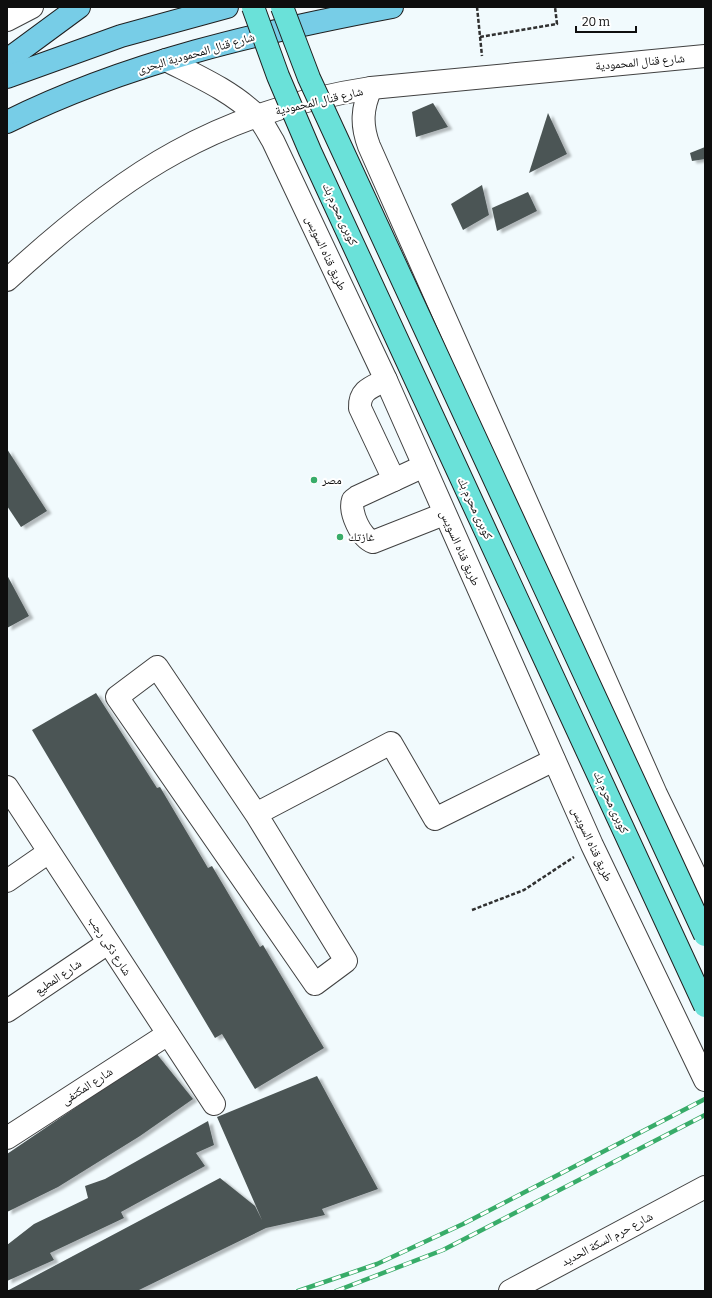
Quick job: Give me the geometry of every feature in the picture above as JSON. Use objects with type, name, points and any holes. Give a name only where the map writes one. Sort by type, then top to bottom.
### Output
[{"type":"highway","name":"كوبرى محرم بك","points":[[253,7],[278,76],[310,151],[705,1006]]},
{"type":"highway","points":[[282,7],[309,78],[705,935]]},
{"type":"main road","points":[[7,60],[79,7]]},
{"type":"main road","points":[[7,77],[121,36],[227,7]]},
{"type":"main road","name":"شارع قنال المحمودية البحرى","points":[[7,122],[71,93],[166,60],[303,24],[392,7]]},
{"type":"street","points":[[7,20],[32,7]]},
{"type":"street","name":"شارع قنال المحمودية","points":[[7,280],[73,223],[135,177],[175,152],[216,132],[257,116],[344,92],[371,88],[705,56]]},
{"type":"street","name":"طريق قناه السويس","points":[[166,60],[219,87],[257,116],[273,141],[386,380],[444,514],[592,845],[705,1080]]},
{"type":"street","points":[[371,88],[365,105],[363,123],[369,146],[656,794],[705,895]]},
{"type":"street","points":[[386,380],[364,391],[361,396],[360,408],[394,480]]},
{"type":"street","points":[[424,466],[353,500],[352,510],[365,538],[369,541],[378,542],[444,514]]},
{"type":"street","points":[[157,667],[256,814],[346,961],[315,984],[117,697],[157,667]]},
{"type":"street","points":[[256,814],[391,743],[435,819],[554,760]]},
{"type":"street","name":"شارع ذكى رجب","points":[[7,787],[214,1104]]},
{"type":"street","points":[[7,881],[49,852]]},
{"type":"street","name":"شارع المطيع","points":[[7,1011],[108,942]]},
{"type":"street","name":"شارع المكتفى","points":[[7,1138],[168,1034]]},
{"type":"street","name":"شارع حرم السكة الحديد","points":[[510,1291],[705,1187]]},
{"type":"path","points":[[477,7],[484,77]]},
{"type":"path","points":[[480,37],[557,24],[555,7]]},
{"type":"path","points":[[472,910],[524,890],[592,845]]},
{"type":"building","points":[[433,103],[448,127],[416,137],[412,112]]},
{"type":"building","points":[[548,113],[567,154],[529,173]]},
{"type":"building","points":[[705,147],[705,159],[692,161],[690,153]]},
{"type":"building","points":[[482,185],[489,215],[463,230],[451,204]]},
{"type":"building","points":[[528,192],[537,211],[497,231],[492,208]]},
{"type":"building","points":[[7,449],[47,511],[21,527],[7,506]]},
{"type":"building","points":[[7,575],[29,616],[7,628]]},
{"type":"building","points":[[96,693],[157,788],[160,787],[208,868],[212,866],[260,947],[263,945],[324,1048],[255,1089],[222,1034],[215,1038],[32,730]]},
{"type":"building","points":[[156,1053],[193,1099],[140,1136],[58,1187],[7,1212],[7,1154]]},
{"type":"building","points":[[317,1076],[378,1189],[322,1209],[325,1215],[266,1228],[137,1291],[7,1291],[220,1178],[255,1206],[262,1220],[217,1117]]},
{"type":"building","points":[[208,1121],[214,1145],[196,1153],[205,1166],[121,1212],[124,1218],[50,1253],[54,1260],[7,1281],[7,1245],[34,1224],[88,1198],[85,1186],[105,1179]]},
{"type":"railway","points":[[298,1291],[377,1264],[463,1224],[705,1099]]},
{"type":"railway","points":[[336,1291],[443,1250],[705,1115]]},
{"type":"place","name":"مصر","points":[[314,480]]},
{"type":"place","name":"غازتك","points":[[340,537]]}]
